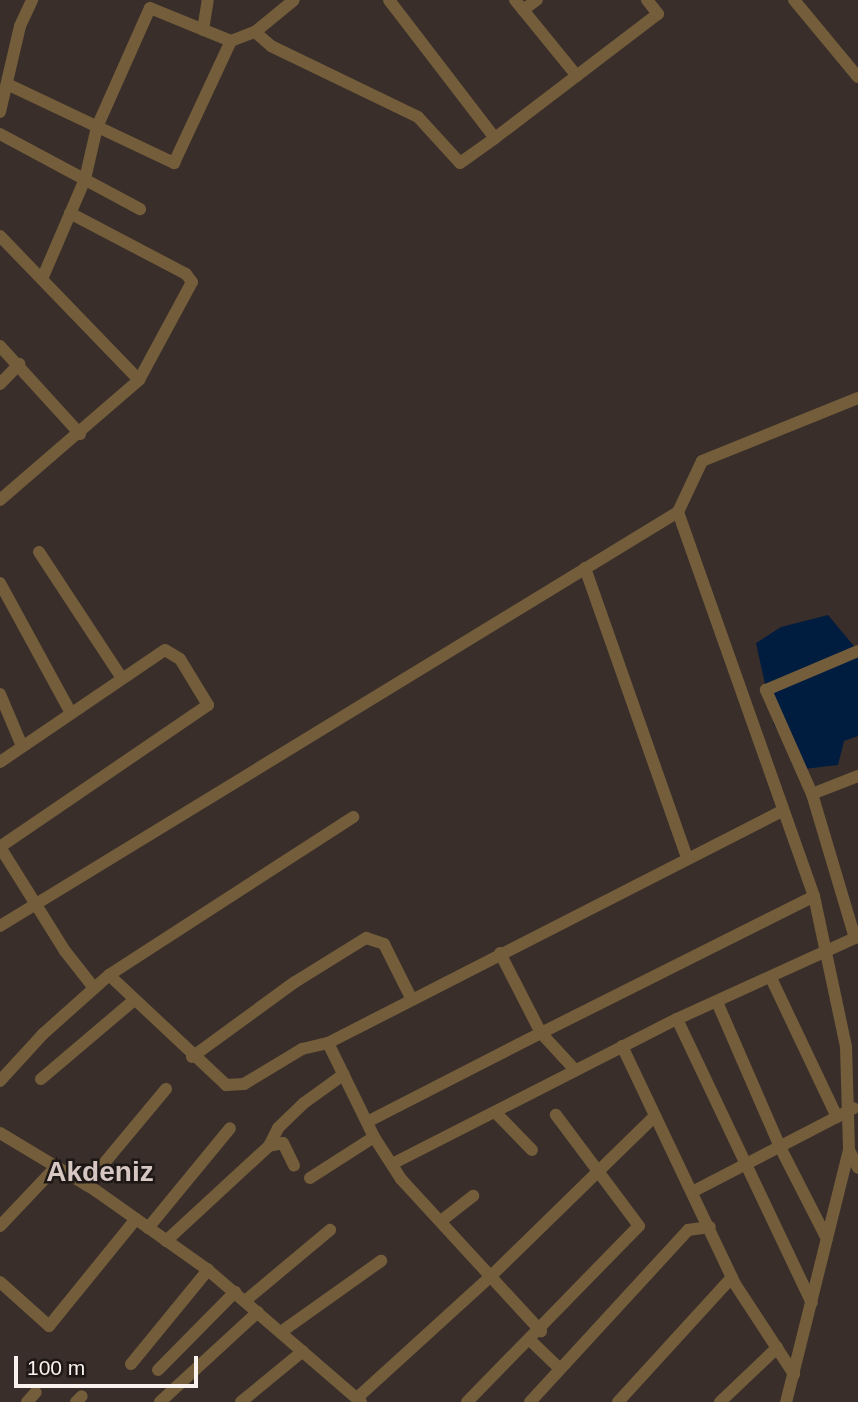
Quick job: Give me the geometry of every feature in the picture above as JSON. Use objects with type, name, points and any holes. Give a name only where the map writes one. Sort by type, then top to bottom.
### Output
[{"type":"street","points":[[0,110],[20,26],[32,0]]},
{"type":"street","points":[[203,30],[208,0]]},
{"type":"street","points":[[42,279],[85,179],[97,127],[150,8],[231,41],[255,32],[294,0]]},
{"type":"street","points":[[389,0],[495,138]]},
{"type":"street","points":[[537,0],[519,5],[577,76]]},
{"type":"street","points":[[255,32],[271,46],[418,117],[460,163],[658,14],[647,0]]},
{"type":"street","points":[[794,0],[858,77]]},
{"type":"street","points":[[7,84],[174,163],[231,41]]},
{"type":"street","points":[[0,134],[140,209]]},
{"type":"street","points":[[0,500],[80,434],[139,380],[192,282],[191,277],[70,213]]},
{"type":"street","points":[[0,236],[139,380]]},
{"type":"street","points":[[0,346],[80,434]]},
{"type":"street","points":[[0,384],[19,365]]},
{"type":"street","points":[[0,926],[678,512],[702,461],[858,398]]},
{"type":"street","points":[[678,512],[814,896],[846,1047],[854,1108],[849,1150],[786,1402]]},
{"type":"street","points":[[39,552],[121,677]]},
{"type":"street","points":[[585,568],[687,858]]},
{"type":"street","points":[[0,583],[71,713]]},
{"type":"street","points":[[0,762],[121,677],[165,650],[180,659],[208,705],[0,847],[35,905],[94,988]]},
{"type":"street","points":[[392,1164],[677,1019],[771,978],[825,949],[855,938],[812,794],[766,690],[858,651]]},
{"type":"street","points":[[0,694],[22,746]]},
{"type":"street","points":[[812,794],[858,776]]},
{"type":"street","points":[[109,975],[192,1057],[233,1087],[302,1048],[328,1043],[411,998],[782,811]]},
{"type":"street","points":[[0,1081],[43,1034],[109,975],[353,817]]},
{"type":"street","points":[[367,1122],[814,896]]},
{"type":"street","points":[[192,1057],[295,982],[366,938],[384,944],[411,998]]},
{"type":"street","points":[[500,953],[541,1033],[575,1070]]},
{"type":"street","points":[[771,978],[838,1117]]},
{"type":"street","points":[[41,1079],[134,1000]]},
{"type":"street","points":[[717,1002],[780,1147],[827,1239]]},
{"type":"street","points":[[677,1019],[812,1303]]},
{"type":"street","points":[[328,1043],[374,1137],[392,1164],[541,1331]]},
{"type":"street","points":[[622,1046],[653,1118],[710,1227],[732,1277],[794,1374]]},
{"type":"street","points":[[166,1241],[269,1146],[278,1129],[304,1103],[344,1074]]},
{"type":"street","points":[[86,1185],[166,1089]]},
{"type":"street","points":[[692,1192],[854,1108]]},
{"type":"street","points":[[495,1112],[532,1150]]},
{"type":"street","points":[[467,1402],[541,1331],[639,1226],[556,1115]]},
{"type":"street","points":[[2,1137],[86,1185],[208,1270],[335,1379],[355,1401],[491,1276],[597,1169],[653,1118]]},
{"type":"street","points":[[148,1228],[230,1128]]},
{"type":"street","points":[[310,1178],[374,1137]]},
{"type":"street","points":[[269,1146],[283,1143],[294,1166]]},
{"type":"street","points":[[849,1150],[858,1168]]},
{"type":"street","points":[[0,1226],[56,1167]]},
{"type":"street","points":[[441,1221],[473,1196]]},
{"type":"street","points":[[0,1282],[49,1326],[136,1219]]},
{"type":"street","points":[[530,1402],[688,1230],[710,1227]]},
{"type":"street","points":[[158,1370],[240,1296],[330,1230]]},
{"type":"street","points":[[281,1332],[381,1261]]},
{"type":"street","points":[[131,1364],[208,1270]]},
{"type":"street","points":[[618,1402],[732,1277]]},
{"type":"street","points":[[160,1402],[258,1312]]},
{"type":"street","points":[[531,1341],[560,1369]]},
{"type":"street","points":[[720,1402],[777,1349]]},
{"type":"street","points":[[241,1402],[303,1352]]},
{"type":"water","points":[[828,615],[858,651],[858,736],[844,741],[838,765],[804,769],[774,725],[756,643],[781,627]]},
{"type":"district","name":"Akdeniz","points":[[100,1172]]}]
